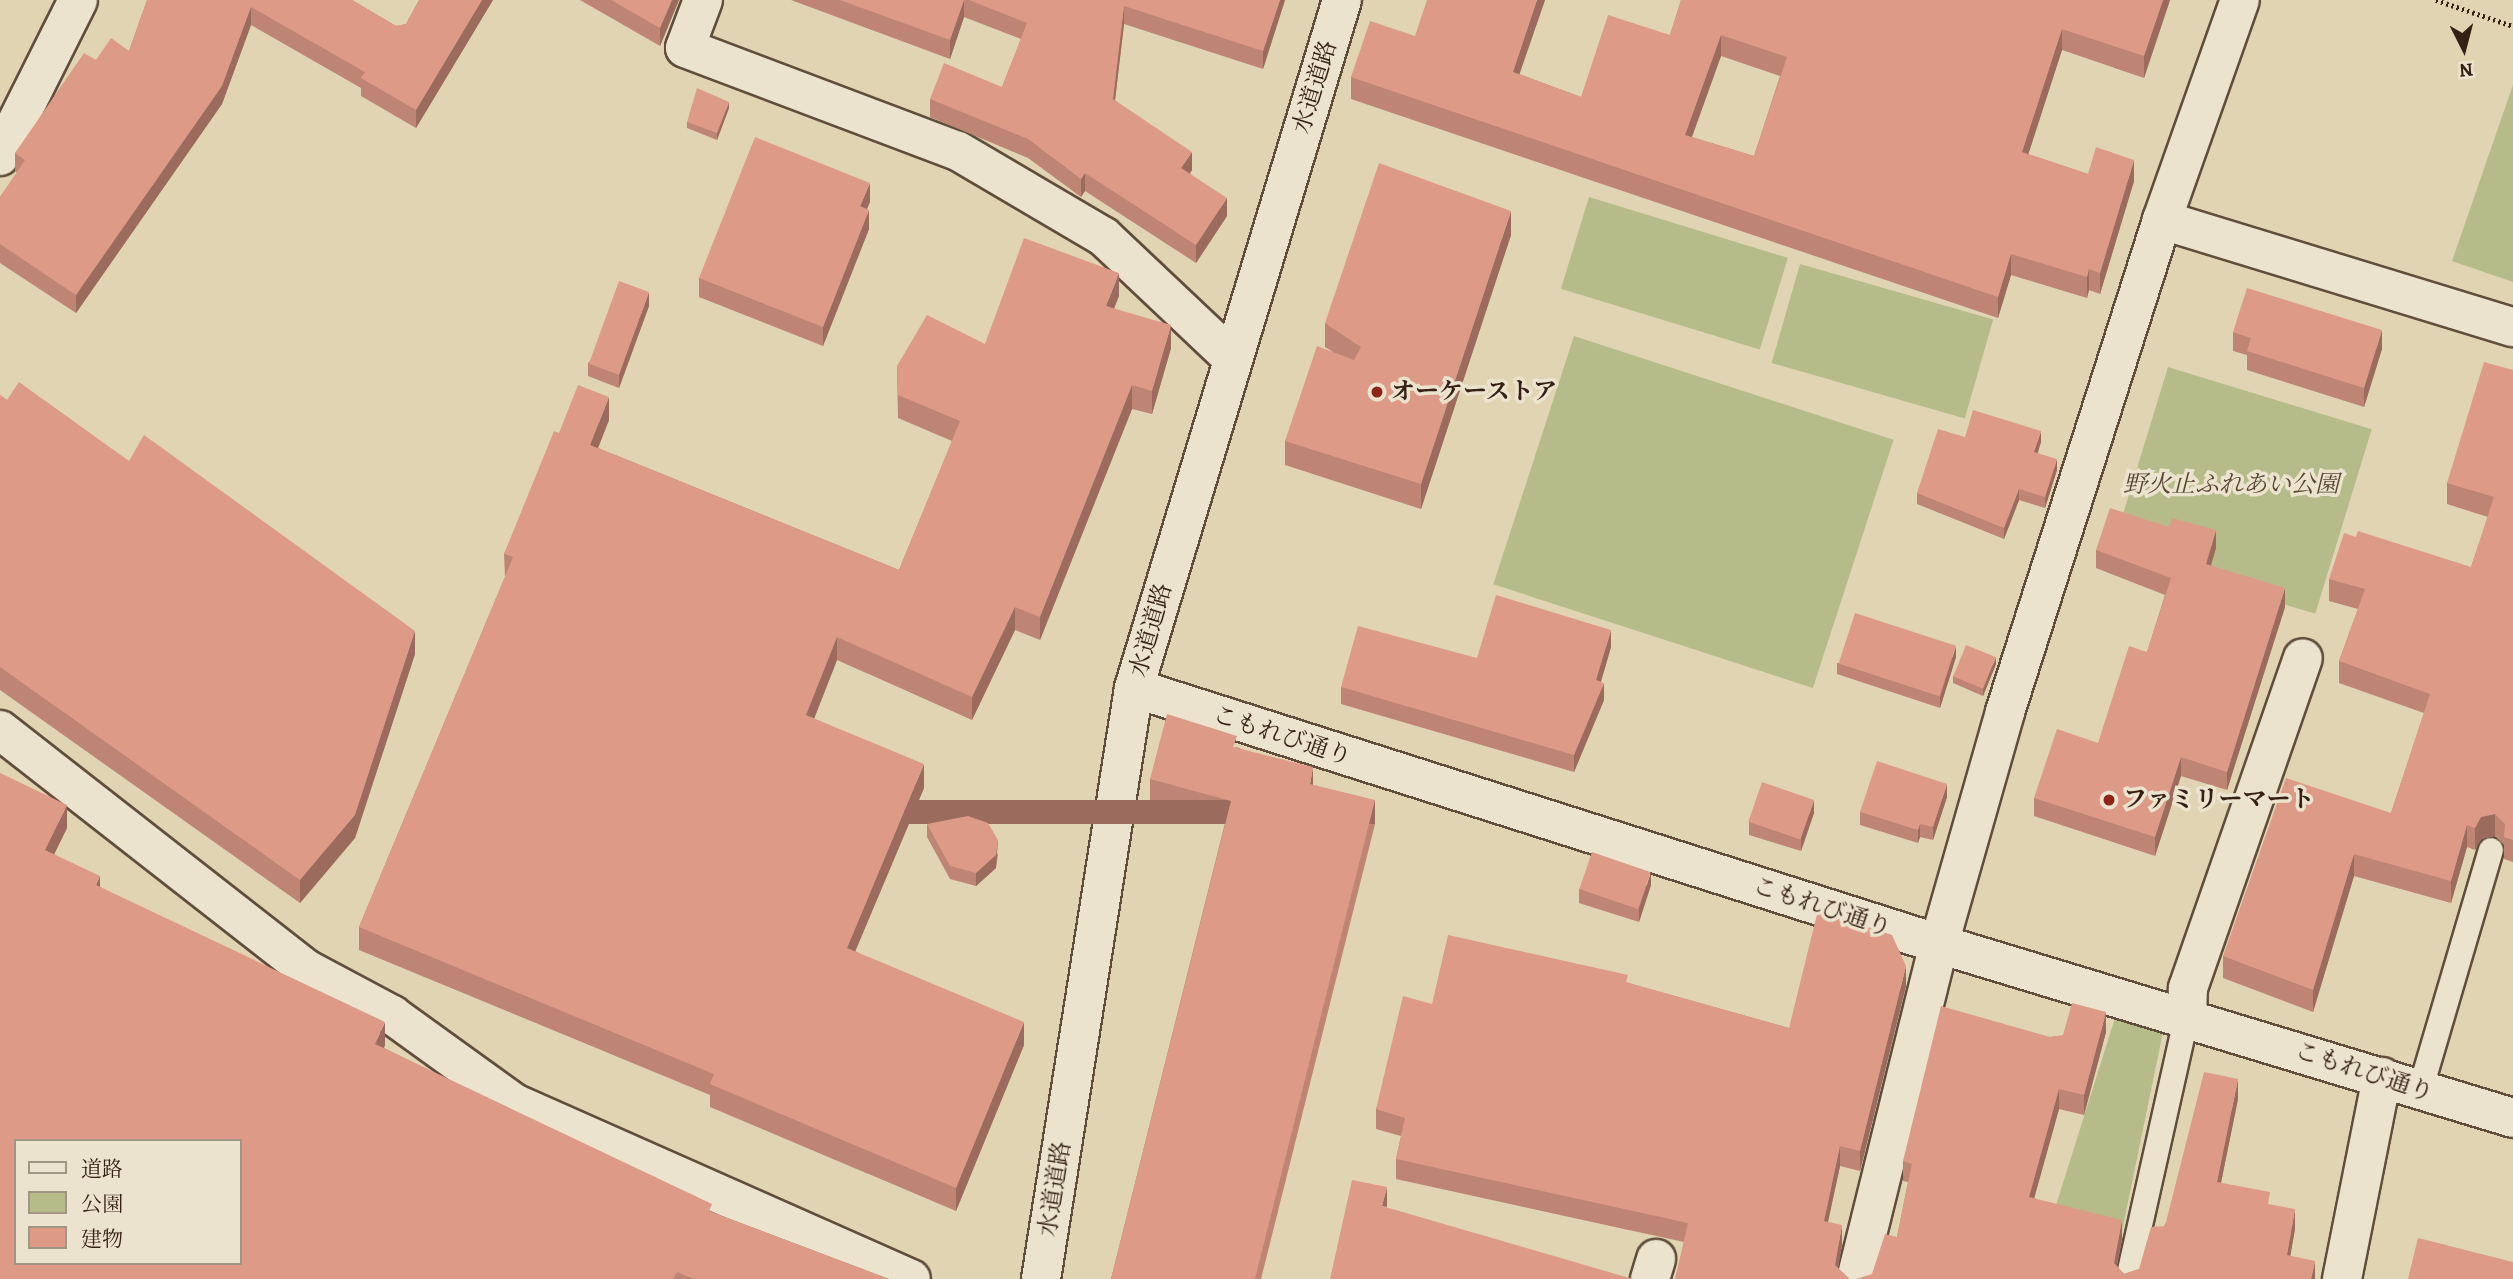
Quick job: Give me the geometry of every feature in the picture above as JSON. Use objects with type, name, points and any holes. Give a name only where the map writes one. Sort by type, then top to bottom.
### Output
[{"type":"street","points":[[0,156],[78,0]]},
{"type":"street","points":[[703,0],[685,48],[958,151],[1104,237],[1230,356]]},
{"type":"street","name":"水道道路","points":[[1041,1279],[1133,688],[1230,356],[1342,0]]},
{"type":"street","points":[[1856,1279],[1939,944],[2005,712],[2162,220],[2240,0]]},
{"type":"street","points":[[2162,220],[2513,327]]},
{"type":"street","points":[[2187,1016],[2188,988],[2303,658]]},
{"type":"street","name":"こもれび通り","points":[[1133,688],[1939,944],[2187,1016],[2513,1118]]},
{"type":"street","points":[[0,730],[306,969],[392,1015],[514,1103],[911,1279]]},
{"type":"street","points":[[2342,1279],[2382,1077]]},
{"type":"lane","points":[[2420,1091],[2491,850]]},
{"type":"lane","points":[[2128,1279],[2187,1016]]},
{"type":"path","points":[[2436,0],[2513,26]]},
{"type":"green space","points":[[2513,85],[2513,282],[2452,261]]},
{"type":"green space","points":[[1589,197],[1788,258],[1760,350],[1561,289]]},
{"type":"green space","points":[[1800,264],[1993,319],[1965,418],[1772,363]]},
{"type":"green space","points":[[1574,336],[1894,440],[1813,688],[1493,584]]},
{"type":"green space","name":"野火止ふれあい公園","points":[[2168,367],[2372,429],[2315,614],[2112,552]]},
{"type":"green space","points":[[2115,1018],[2163,1032],[2120,1241],[2051,1221]]},
{"type":"building","points":[[147,0],[352,0],[396,26],[406,24],[419,0],[482,0],[416,110],[361,78],[365,72],[251,7],[222,86],[76,295],[0,244],[0,197],[25,160],[15,153],[84,53],[96,60],[111,38],[129,51]]},
{"type":"building","points":[[611,0],[672,0],[660,28]]},
{"type":"building","points":[[840,0],[964,0],[950,40]]},
{"type":"building","points":[[969,0],[1280,0],[1263,51],[1124,6],[1113,99],[1192,152],[1181,168],[1227,198],[1196,245],[1085,173],[1081,179],[1028,139],[930,99],[944,63],[1002,87],[1027,23]]},
{"type":"building","points":[[1427,0],[1537,0],[1513,72],[1581,97],[1608,15],[1670,35],[1681,0],[2163,0],[2144,56],[2062,29],[2022,152],[2088,174],[2096,147],[2134,160],[2100,273],[2089,269],[2087,277],[2011,254],[1998,297],[1351,77],[1370,21],[1415,36]],"holes":[[[1721,35],[1787,57],[1754,156],[1685,135]]]},
{"type":"building","points":[[697,88],[729,102],[717,133],[687,122]]},
{"type":"building","points":[[755,137],[870,183],[860,206],[869,210],[823,327],[699,278]]},
{"type":"building","points":[[1379,163],[1511,211],[1421,484],[1285,441],[1317,346],[1354,360],[1361,347],[1325,323]]},
{"type":"building","points":[[1024,238],[1119,273],[1106,306],[1171,325],[1152,391],[1132,385],[1040,617],[1015,607],[972,697],[837,637],[806,715],[924,764],[847,948],[1024,1022],[956,1188],[710,1084],[714,1074],[359,927],[513,557],[504,554],[554,431],[559,433],[578,385],[609,397],[590,445],[899,570],[960,421],[898,395],[897,366],[927,315],[985,344]]},
{"type":"building","points":[[619,281],[649,292],[619,375],[589,364]]},
{"type":"building","points":[[2247,288],[2382,330],[2364,388],[2247,351],[2251,338],[2233,332]]},
{"type":"building","points":[[2484,362],[2513,370],[2513,840],[2504,837],[2505,824],[2495,814],[2481,817],[2475,828],[2467,825],[2451,881],[2354,854],[2313,990],[2223,956],[2286,778],[2391,813],[2430,694],[2339,661],[2365,589],[2329,579],[2344,533],[2356,537],[2358,531],[2471,567],[2494,497],[2447,483]]},
{"type":"building","points":[[19,382],[129,461],[144,435],[415,631],[355,815],[300,880],[0,667],[0,395],[7,400]]},
{"type":"building","points":[[1973,410],[2041,431],[2034,452],[2057,459],[2045,497],[2019,489],[2004,528],[1917,493],[1938,429],[1965,437]]},
{"type":"building","points":[[2110,508],[2169,527],[2172,518],[2216,530],[2206,564],[2285,588],[2227,772],[2181,757],[2155,837],[2034,798],[2057,729],[2098,743],[2129,646],[2147,652],[2171,578],[2096,550]]},
{"type":"building","points":[[1496,595],[1611,630],[1596,680],[1604,683],[1574,755],[1341,687],[1358,626],[1477,658]]},
{"type":"building","points":[[1855,613],[1956,646],[1939,696],[1839,663]]},
{"type":"building","points":[[1966,645],[1996,657],[1983,689],[1953,677]]},
{"type":"building","points":[[1167,714],[1237,736],[1233,747],[1313,767],[1310,784],[1375,800],[1255,1279],[1111,1279],[1231,801],[1150,779]]},
{"type":"building","points":[[1877,761],[1947,784],[1933,827],[1920,824],[1918,830],[1860,812]]},
{"type":"building","points":[[0,773],[67,805],[45,850],[100,876],[96,885],[385,1022],[375,1044],[712,1204],[709,1211],[889,1279],[694,1279],[677,1272],[673,1279],[0,1279]]},
{"type":"building","points":[[1762,782],[1814,800],[1800,840],[1748,822]]},
{"type":"building","points":[[968,816],[988,823],[998,840],[996,855],[976,873],[950,866],[927,824]]},
{"type":"building","points":[[1592,852],[1651,872],[1638,909],[1579,889]]},
{"type":"building","points":[[1818,910],[1892,935],[1906,966],[1860,1151],[1840,1146],[1824,1221],[1842,1225],[1835,1265],[1850,1279],[1675,1279],[1688,1223],[1396,1159],[1405,1118],[1376,1109],[1403,996],[1432,1004],[1448,935],[1628,975],[1626,982],[1789,1028]]},
{"type":"building","points":[[2072,1003],[2106,1012],[2084,1095],[2059,1089],[2029,1197],[2122,1220],[2114,1263],[2124,1274],[2139,1269],[2151,1227],[2165,1226],[2204,1072],[2238,1079],[2217,1182],[2270,1192],[2268,1204],[2295,1209],[2287,1255],[2315,1261],[2311,1279],[1856,1279],[1872,1274],[1885,1234],[1897,1237],[1912,1164],[1903,1161],[1941,1006],[2050,1037],[2063,1035]]},
{"type":"building","points":[[1352,1180],[1387,1187],[1382,1206],[1633,1279],[1330,1279]]},
{"type":"building","points":[[2418,1238],[2513,1262],[2513,1279],[2408,1279]]},
{"type":"place","name":"オーケーストア","points":[[1377,392]]},
{"type":"place","name":"ファミリーマート","points":[[2109,800]]}]
